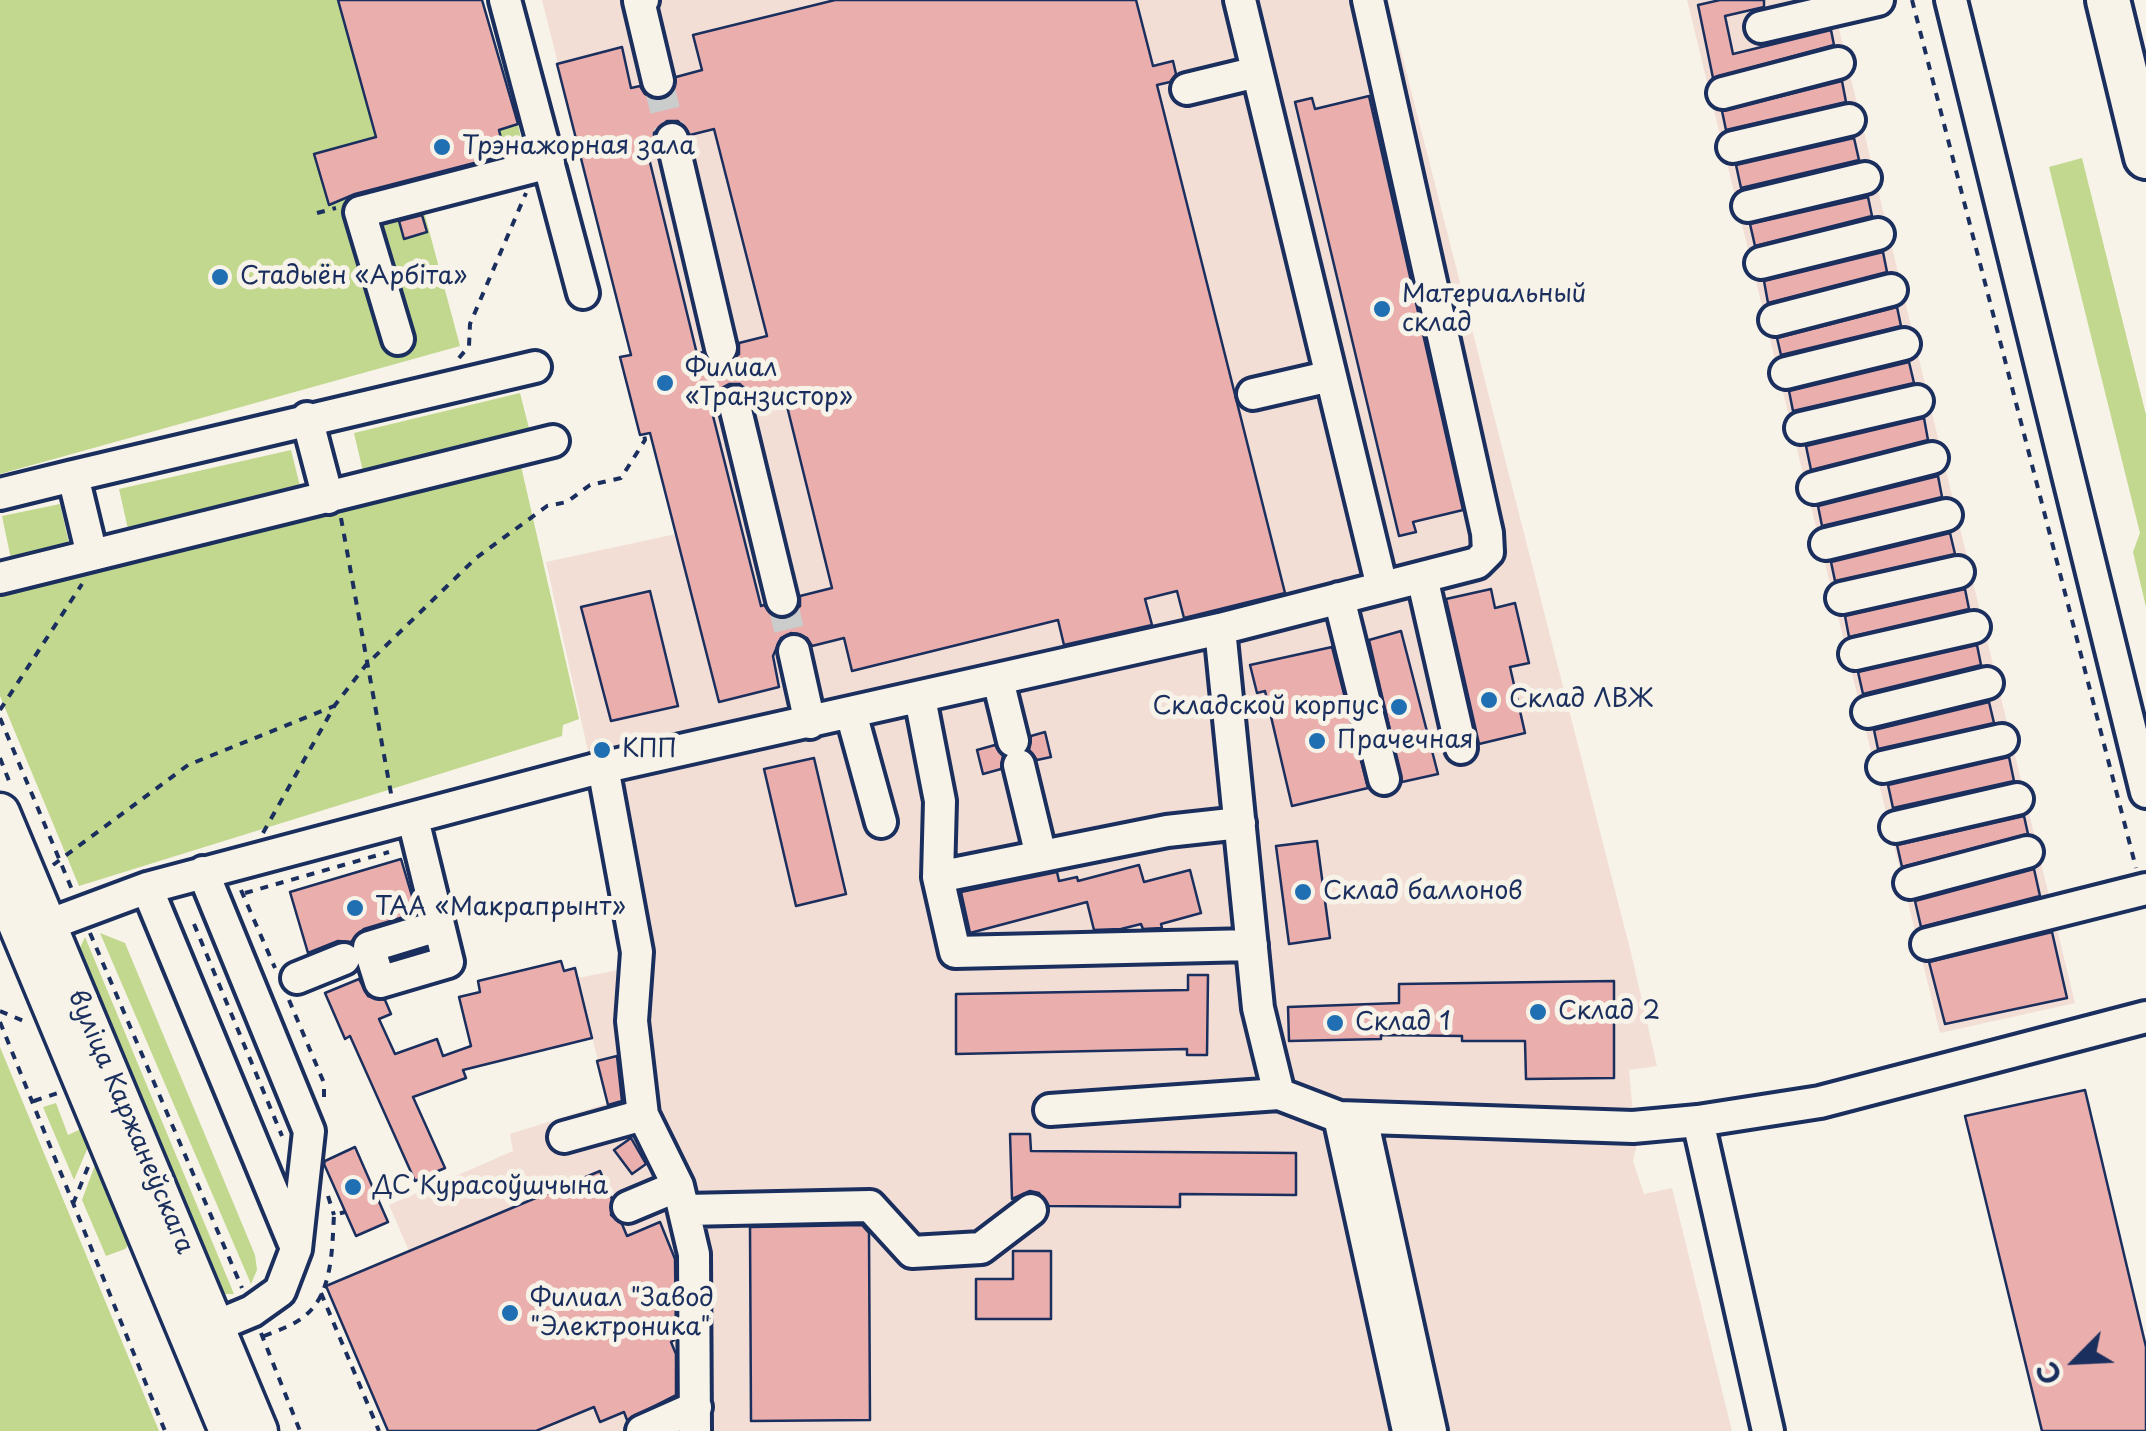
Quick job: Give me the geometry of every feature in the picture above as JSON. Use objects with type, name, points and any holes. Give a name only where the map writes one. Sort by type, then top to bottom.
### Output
[{"type":"highway","points":[[2108,0],[2146,157]]},
{"type":"main road","name":"вуліца Каржанеўскага","points":[[0,814],[50,923],[202,1332],[229,1431]]},
{"type":"main road","name":"вуліца Каржанеўскага","points":[[0,881],[50,923]]},
{"type":"main road","name":"вуліца Каржанеўскага","points":[[202,1332],[258,1431]]},
{"type":"street","points":[[505,0],[540,164],[582,293]]},
{"type":"street","points":[[643,0],[639,1],[658,81]]},
{"type":"street","points":[[1240,0],[1382,587]]},
{"type":"street","points":[[50,923],[202,872],[244,878],[603,767],[1220,628],[1477,562],[1488,552],[1487,532],[1368,0]]},
{"type":"street","points":[[1761,27],[1878,0]]},
{"type":"street","points":[[1951,0],[2146,792]]},
{"type":"street","points":[[1723,93],[1838,63]]},
{"type":"street","points":[[1187,88],[1257,72]]},
{"type":"street","points":[[1733,147],[1849,120]]},
{"type":"street","points":[[672,139],[721,348]]},
{"type":"street","points":[[398,339],[360,212],[540,164]]},
{"type":"street","points":[[1748,206],[1865,178]]},
{"type":"street","points":[[1761,263],[1878,234]]},
{"type":"street","points":[[1774,320],[1891,290]]},
{"type":"street","points":[[1786,373],[1904,344]]},
{"type":"street","points":[[0,494],[307,418],[535,367]]},
{"type":"street","points":[[1253,394],[1331,376]]},
{"type":"street","points":[[1801,428],[1917,401]]},
{"type":"street","points":[[734,402],[782,600]]},
{"type":"street","points":[[307,418],[333,497]]},
{"type":"street","points":[[0,578],[552,441]]},
{"type":"street","points":[[1814,488],[1932,458]]},
{"type":"street","points":[[73,476],[98,553]]},
{"type":"street","points":[[1826,544],[1946,515]]},
{"type":"street","points":[[1842,598],[1958,572]]},
{"type":"street","points":[[1422,577],[1460,748]]},
{"type":"street","points":[[1339,598],[1384,779]]},
{"type":"street","points":[[1855,654],[1974,626]]},
{"type":"street","points":[[1220,628],[1258,1008],[1279,1094]]},
{"type":"street","points":[[794,651],[810,722]]},
{"type":"street","points":[[998,680],[1041,856]]},
{"type":"street","points":[[1868,712],[1987,682]]},
{"type":"street","points":[[920,698],[940,801],[938,877],[956,952],[1252,946]]},
{"type":"street","points":[[850,714],[880,822]]},
{"type":"street","points":[[1883,766],[2002,740]]},
{"type":"street","points":[[603,767],[636,952],[632,1021],[642,1116],[682,1198],[694,1254],[696,1419],[642,1431]]},
{"type":"street","points":[[1896,826],[2017,799]]},
{"type":"street","points":[[938,877],[1167,831],[1240,823]]},
{"type":"street","points":[[409,829],[438,926]]},
{"type":"street","points":[[1910,883],[2027,852]]},
{"type":"street","points":[[202,872],[308,1131],[296,1248],[280,1290],[257,1324],[202,1332]]},
{"type":"street","points":[[147,888],[296,1248]]},
{"type":"street","points":[[1927,944],[2144,889]]},
{"type":"street","points":[[297,978],[344,959]]},
{"type":"street","points":[[1050,1110],[1279,1094],[1350,1117],[1633,1126],[1698,1121],[1820,1102],[2146,1016]]},
{"type":"street","points":[[564,1137],[642,1116]]},
{"type":"street","points":[[1350,1117],[1408,1431]]},
{"type":"street","points":[[1350,1117],[1431,1431]]},
{"type":"street","points":[[1698,1121],[1768,1431]]},
{"type":"street","points":[[628,1208],[682,1198],[870,1206],[912,1252],[981,1248],[1031,1210]]},
{"type":"path","points":[[1912,0],[2144,889]]},
{"type":"path","points":[[442,389],[469,346],[470,324],[540,164]]},
{"type":"path","points":[[244,878],[335,706],[366,665],[476,558],[547,506],[567,502],[590,486],[621,478],[645,440],[644,434]]},
{"type":"path","points":[[244,878],[354,862],[409,829],[366,665],[333,497]]},
{"type":"path","points":[[0,710],[98,553]]},
{"type":"path","points":[[60,861],[188,765],[335,706]]},
{"type":"path","points":[[0,718],[60,861],[50,923],[257,1324],[300,1431]]},
{"type":"path","points":[[0,751],[11,746]]},
{"type":"path","points":[[354,862],[357,872]]},
{"type":"path","points":[[194,924],[284,1141]]},
{"type":"path","points":[[0,1011],[31,1024]]},
{"type":"path","points":[[0,1022],[165,1431]]},
{"type":"path","points":[[34,1101],[70,1089]]},
{"type":"path","points":[[73,1204],[88,1168]]},
{"type":"path","points":[[257,1324],[304,1317],[321,1293],[331,1263],[334,1216],[346,1212]]},
{"type":"path","points":[[321,1293],[378,1431]]},
{"type":"shaded area","points":[[542,0],[1388,0],[1657,1066],[1629,1070],[1636,1148],[1633,1161],[1644,1194],[1672,1188],[1732,1431],[388,1431],[327,1286],[409,1251],[389,1205],[513,1151],[510,1134],[608,1103],[578,978],[628,968],[598,796],[546,562],[676,534],[650,433],[620,357],[631,354]]},
{"type":"shaded area","points":[[1687,0],[1832,0],[2075,1003],[1940,1033]]},
{"type":"green space","name":"Стадыён «Арбіта»","points":[[0,0],[482,0],[518,124],[529,180],[423,208],[460,346],[0,474]]},
{"type":"green space","points":[[2082,158],[2146,415],[2146,607],[2133,552],[2140,533],[2049,167]]},
{"type":"green space","points":[[520,393],[532,440],[365,480],[354,433]]},
{"type":"green space","points":[[291,450],[303,498],[130,538],[119,489]]},
{"type":"green space","points":[[521,466],[579,719],[563,725],[562,736],[79,886],[0,696],[0,587]]},
{"type":"green space","points":[[60,504],[71,552],[12,564],[2,516]]},
{"type":"green space","points":[[100,933],[125,943],[255,1255],[257,1270],[251,1284]]},
{"type":"green space","points":[[85,937],[234,1294],[222,1294],[212,1287],[78,952]]},
{"type":"green space","points":[[0,1047],[159,1431],[0,1431]]},
{"type":"green space","points":[[56,1103],[68,1135],[81,1129],[88,1147],[74,1180],[43,1107]]},
{"type":"green space","points":[[106,1159],[137,1235],[125,1249],[106,1256],[82,1200],[95,1165]]},
{"type":"building","points":[[338,0],[482,0],[518,124],[499,130],[505,155],[355,194],[329,205],[314,154],[376,137]]},
{"type":"building","points":[[835,0],[1136,0],[1153,66],[1173,61],[1176,74],[1170,82],[1157,85],[1285,593],[1184,618],[1177,591],[1145,599],[1152,625],[1064,645],[1058,620],[852,671],[844,638],[812,646],[807,638],[791,633],[781,638],[773,656],[779,687],[719,702],[650,433],[640,435],[620,357],[631,355],[557,64],[622,47],[631,88],[640,86],[645,94],[661,99],[672,94],[676,77],[702,70],[693,35]],"holes":[[[667,121],[678,121],[690,135],[714,129],[767,336],[739,343],[739,354],[726,366],[715,366],[703,352],[697,354],[646,146],[654,144],[654,133]],[[740,384],[752,398],[783,390],[832,588],[800,596],[800,606],[787,618],[776,618],[761,606],[711,408],[716,407],[720,389]]]},
{"type":"building","points":[[1720,0],[1764,0],[1764,7],[1725,16],[1733,54],[1831,30],[1834,45],[1713,78],[1698,5]]},
{"type":"building","points":[[1842,81],[1846,102],[1726,130],[1722,111]]},
{"type":"building","name":"Материальный склад","points":[[1369,96],[1463,510],[1413,522],[1416,532],[1399,536],[1295,102],[1312,98],[1315,109]]},
{"type":"building","points":[[1854,138],[1859,160],[1741,188],[1736,165]]},
{"type":"building","points":[[1868,197],[1872,216],[1755,246],[1750,224]]},
{"type":"building","points":[[422,215],[427,232],[404,239],[399,221]]},
{"type":"building","points":[[1883,252],[1887,272],[1768,303],[1764,281]]},
{"type":"building","points":[[1897,307],[1901,326],[1781,355],[1777,338]]},
{"type":"building","points":[[1909,362],[1914,383],[1793,411],[1789,391]]},
{"type":"building","points":[[1924,418],[1928,440],[1811,470],[1806,446]]},
{"type":"building","points":[[1938,476],[1942,497],[1822,526],[1818,506]]},
{"type":"building","points":[[1950,533],[1955,554],[1835,581],[1831,562]]},
{"type":"building","name":"Склад ЛВЖ","points":[[1491,589],[1495,608],[1515,603],[1529,663],[1510,667],[1525,733],[1479,744],[1446,599]]},
{"type":"building","points":[[1965,589],[1969,609],[1849,637],[1845,616]]},
{"type":"building","points":[[650,591],[678,706],[611,721],[581,607]]},
{"type":"building","name":"Складской корпус","points":[[1401,631],[1438,774],[1402,782],[1369,640]]},
{"type":"building","points":[[1977,645],[1981,665],[1863,694],[1858,672]]},
{"type":"building","name":"Прачечная","points":[[1332,647],[1368,788],[1292,806],[1265,691],[1257,693],[1250,665]]},
{"type":"building","points":[[1989,702],[1994,723],[1878,749],[1874,730]]},
{"type":"building","points":[[1045,732],[1051,757],[1037,760],[1029,750],[1031,736]]},
{"type":"building","points":[[995,745],[1003,756],[1001,769],[983,774],[977,750]]},
{"type":"building","points":[[2009,757],[2014,781],[1893,808],[1888,785]]},
{"type":"building","points":[[814,758],[846,894],[796,906],[764,769]]},
{"type":"building","points":[[2024,816],[2028,834],[1902,867],[1897,845]]},
{"type":"building","name":"Склад баллонов","points":[[1317,841],[1330,938],[1289,944],[1276,846]]},
{"type":"building","name":"ТАА «Макрапрынт»","points":[[401,859],[417,913],[364,929],[351,942],[338,941],[308,953],[290,892]]},
{"type":"building","points":[[1139,865],[1144,882],[1190,870],[1201,913],[1161,924],[1162,928],[1143,929],[1141,924],[1094,930],[1087,902],[970,933],[961,892],[1057,872],[1059,881],[1077,877],[1078,881]]},
{"type":"building","points":[[2034,869],[2040,896],[1921,927],[1915,901]]},
{"type":"building","points":[[2052,932],[2067,998],[1945,1024],[1929,962]]},
{"type":"building","points":[[561,961],[564,971],[575,968],[592,1038],[463,1070],[466,1078],[413,1097],[445,1168],[415,1181],[350,1036],[345,1039],[325,993],[359,979],[368,996],[385,1000],[391,1014],[379,1019],[395,1054],[437,1039],[443,1056],[471,1046],[459,997],[480,992],[478,981]]},
{"type":"building","points":[[1188,975],[1208,975],[1207,1055],[1187,1055],[1187,1049],[956,1054],[956,994],[1188,990]]},
{"type":"building","name":"Склад 2","points":[[1614,981],[1614,1078],[1526,1079],[1525,1041],[1381,1035],[1381,1039],[1289,1041],[1288,1007],[1399,1003],[1399,984]]},
{"type":"building","points":[[617,1056],[622,1101],[608,1105],[597,1061]]},
{"type":"building","points":[[2085,1090],[2146,1347],[2146,1431],[2042,1431],[1965,1116]]},
{"type":"building","points":[[1010,1134],[1030,1134],[1031,1151],[1296,1153],[1296,1195],[1180,1194],[1180,1207],[1049,1206],[1039,1193],[1030,1191],[1012,1199]]},
{"type":"building","points":[[631,1138],[646,1164],[632,1174],[614,1150]]},
{"type":"building","name":"ДС Курасоўшчына","points":[[355,1147],[388,1222],[356,1236],[324,1164]]},
{"type":"building","name":"Филиал \"Завод \"Электроника\"","points":[[600,1171],[612,1199],[611,1215],[622,1224],[627,1236],[660,1222],[675,1259],[676,1339],[671,1342],[676,1354],[676,1395],[627,1420],[624,1412],[600,1422],[594,1407],[536,1431],[388,1431],[326,1286]]},
{"type":"building","points":[[862,1225],[869,1233],[870,1420],[751,1421],[750,1227]]},
{"type":"building","points":[[1013,1251],[1051,1251],[1051,1319],[976,1319],[976,1279],[1013,1279]]},
{"type":"tunnel","points":[[658,81],[672,139]]},
{"type":"tunnel","points":[[721,348],[734,402]]},
{"type":"tunnel","points":[[782,600],[794,651]]},
{"type":"place","name":"Трэнажорная зала","points":[[442,147]]},
{"type":"place","name":"Стадыён «Арбіта»","points":[[220,277]]},
{"type":"place","name":"Материальный склад","points":[[1382,309]]},
{"type":"place","name":"Филиал «Транзистор»","points":[[665,383]]},
{"type":"place","name":"Склад ЛВЖ","points":[[1489,700]]},
{"type":"place","name":"Складской корпус","points":[[1399,707]]},
{"type":"place","name":"Прачечная","points":[[1317,741]]},
{"type":"place","name":"КПП","points":[[602,750]]},
{"type":"place","name":"Склад баллонов","points":[[1303,892]]},
{"type":"place","name":"ТАА «Макрапрынт»","points":[[355,908]]},
{"type":"place","name":"Склад 2","points":[[1538,1012]]},
{"type":"place","name":"Склад 1","points":[[1335,1023]]},
{"type":"place","name":"ДС Курасоўшчына","points":[[353,1187]]},
{"type":"place","name":"Филиал \"Завод \"Электроника\"","points":[[510,1313]]}]
